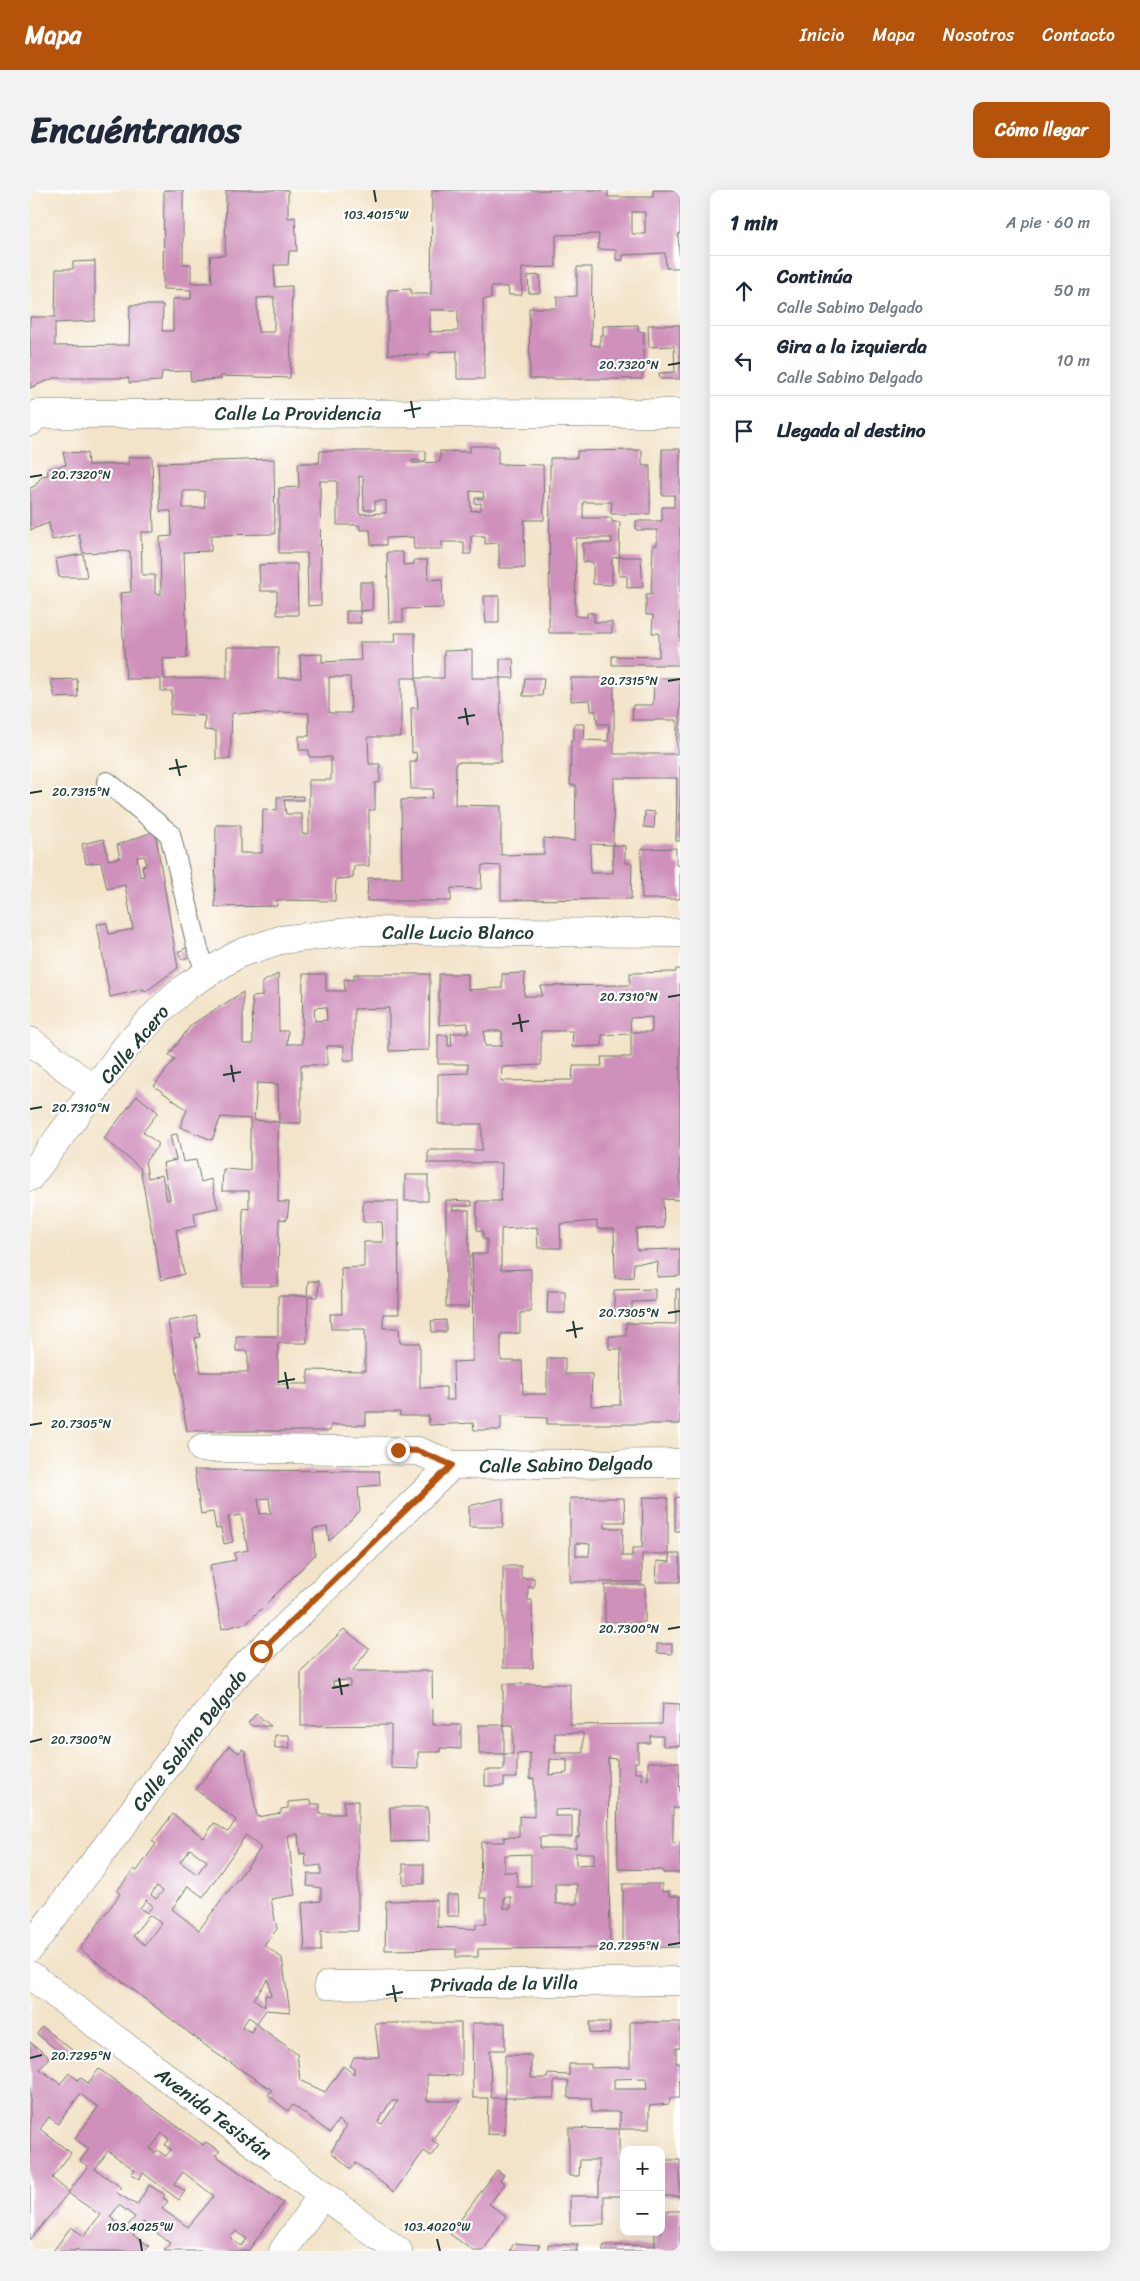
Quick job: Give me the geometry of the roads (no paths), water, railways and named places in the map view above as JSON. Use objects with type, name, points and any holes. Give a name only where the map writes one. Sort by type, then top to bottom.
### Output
[{"type":"street","name":"Calle La Providencia","points":[[33,418],[680,413]]},
{"type":"street","name":"Calle Lucio Blanco","points":[[238,954],[280,940],[358,931],[680,933]]},
{"type":"street","name":"Calle Acero","points":[[30,1177],[125,1048],[160,1009],[187,986],[238,954]]},
{"type":"street","points":[[30,1042],[95,1090]]},
{"type":"street","name":"Calle Sabino Delgado","points":[[202,1448],[418,1451],[452,1465],[680,1463]]},
{"type":"street","name":"Calle Sabino Delgado","points":[[30,1948],[233,1678],[452,1465]]},
{"type":"street","name":"Avenida Tesistán","points":[[30,1975],[398,2251]]},
{"type":"street","name":"Privada de la Villa","points":[[328,1985],[680,1981]]},
{"type":"street","points":[[283,2251],[322,2195]]},
{"type":"lane","points":[[108,782],[170,834],[198,950],[207,973]]}]
